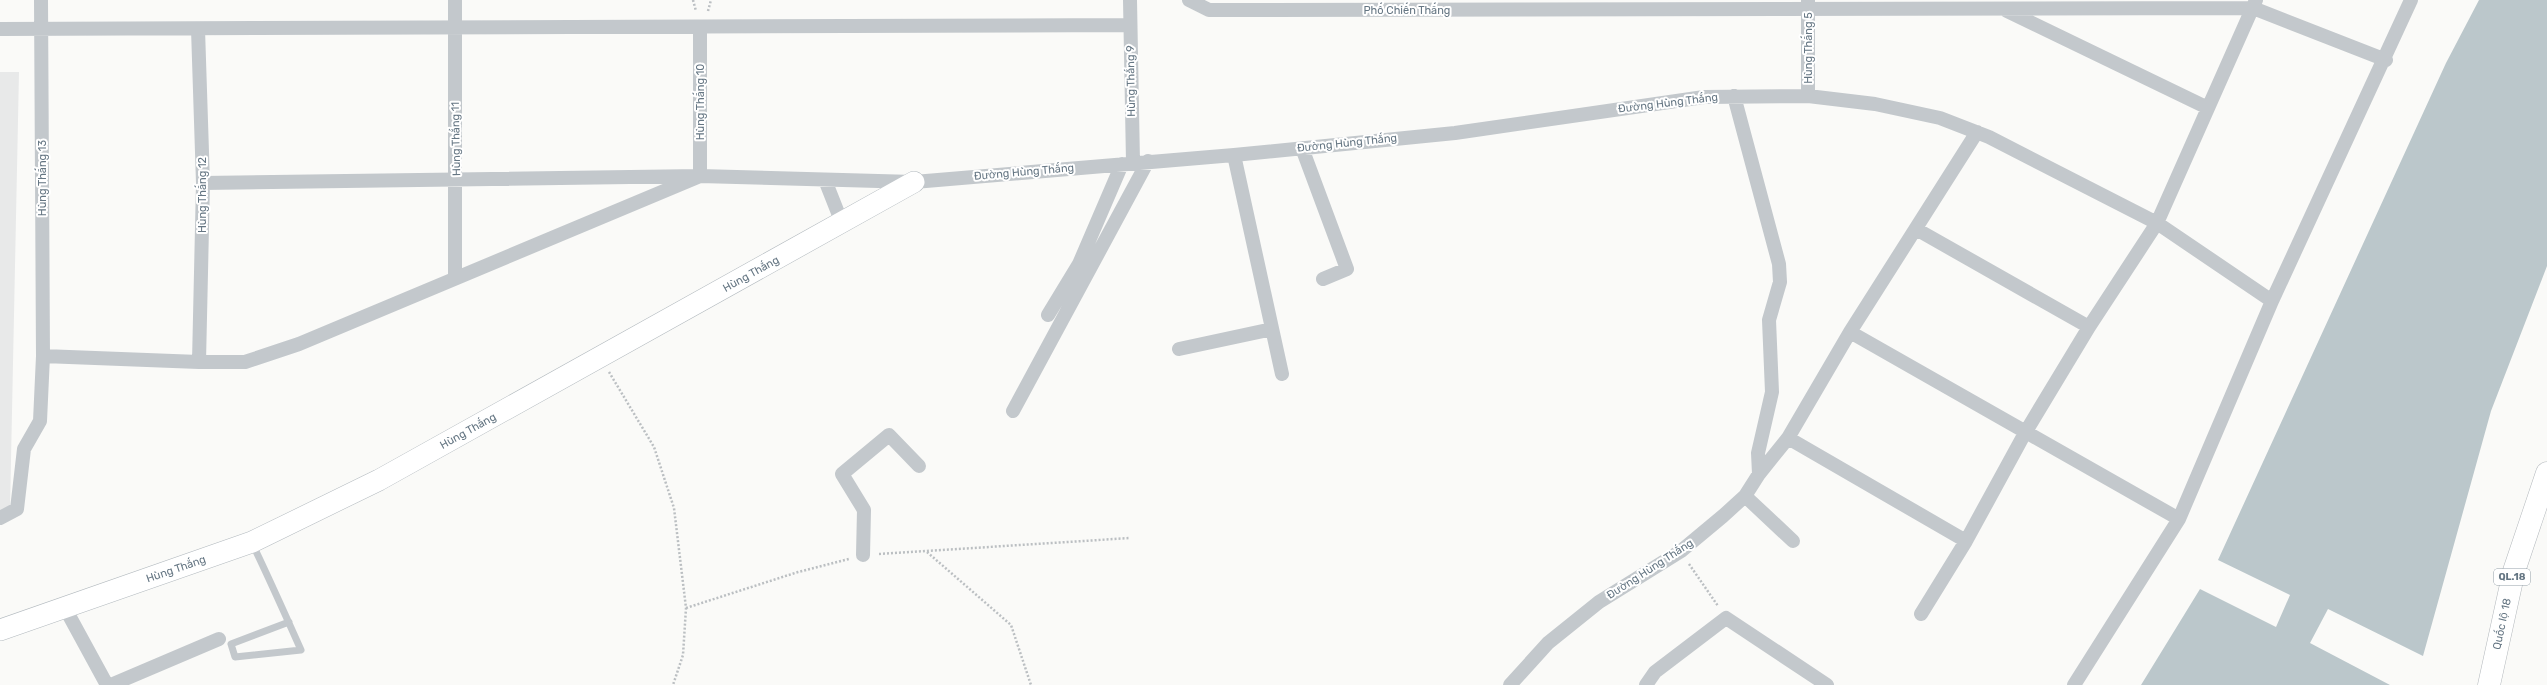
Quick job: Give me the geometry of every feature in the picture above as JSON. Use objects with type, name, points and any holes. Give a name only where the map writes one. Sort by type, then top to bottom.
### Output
[{"type":"highway","name":"Quốc lộ 18","points":[[2489,685],[2514,571],[2547,473]]},
{"type":"street","name":"Hùng Thắng 13","points":[[0,518],[17,509],[24,448],[40,420],[43,356],[41,0]]},
{"type":"street","name":"Hùng Thắng 11","points":[[455,0],[457,180],[455,278]]},
{"type":"street","name":"Hùng Thắng 9","points":[[1128,163],[1130,0]]},
{"type":"street","name":"Phố Chiến Thắng","points":[[1189,0],[1209,10],[1491,5],[1808,5],[2003,9],[2254,4]]},
{"type":"street","points":[[2074,685],[2179,519],[2272,301],[2386,60],[2411,0]]},
{"type":"street","points":[[1921,614],[1966,541],[2024,433],[2089,327],[2157,223],[2254,4],[2386,60]]},
{"type":"street","name":"Hùng Thắng 5","points":[[1808,5],[1808,96]]},
{"type":"street","points":[[2003,9],[2208,108]]},
{"type":"street","points":[[0,29],[1130,25]]},
{"type":"street","name":"Hùng Thắng 10","points":[[700,27],[700,176]]},
{"type":"street","name":"Hùng Thắng 12","points":[[198,28],[203,183],[199,362]]},
{"type":"street","points":[[1734,96],[1808,96],[1875,104],[1940,118],[1977,132],[2157,223],[2272,301]]},
{"type":"street","name":"Đường Hùng Thắng","points":[[203,183],[700,176],[914,182],[1148,161],[1234,155],[1455,133],[1704,97],[1734,96],[1779,264],[1780,282],[1769,314],[1772,392],[1758,453],[1759,474],[1745,496],[1681,551],[1599,602],[1548,643],[1510,685]]},
{"type":"street","points":[[1759,474],[1788,438],[1850,332],[1977,132]]},
{"type":"street","points":[[1302,148],[1346,269],[1323,279]]},
{"type":"street","points":[[1234,155],[1282,374]]},
{"type":"street","points":[[1013,410],[1148,161]]},
{"type":"street","points":[[1048,314],[1079,264],[1128,163]]},
{"type":"street","points":[[43,356],[199,362],[245,362],[299,344],[700,176]]},
{"type":"street","points":[[825,180],[842,223]]},
{"type":"street","name":"Hùng Thắng","points":[[0,630],[252,542],[379,480],[914,182]]},
{"type":"street","points":[[1916,229],[2089,327]]},
{"type":"street","points":[[1179,349],[1272,329]]},
{"type":"street","points":[[1850,332],[2024,433],[2179,519]]},
{"type":"street","points":[[863,555],[864,510],[842,474],[889,435],[919,466]]},
{"type":"street","points":[[1788,438],[1966,541]]},
{"type":"street","points":[[1745,496],[1793,541]]},
{"type":"street","points":[[65,608],[107,685]]},
{"type":"street","points":[[1646,685],[1655,672],[1726,618],[1826,685]]},
{"type":"street","points":[[111,685],[219,639]]},
{"type":"lane","points":[[252,542],[289,622],[301,650],[234,657],[231,644],[289,622]]},
{"type":"path","points":[[600,358],[654,447],[674,508],[686,608],[683,655],[673,685]]},
{"type":"path","points":[[686,608],[798,572],[863,555],[1130,538]]},
{"type":"path","points":[[926,551],[1010,625],[1031,685]]},
{"type":"path","points":[[1681,551],[1726,618]]},
{"type":"shaded area","points":[[2479,0],[2547,0],[2547,266],[2491,411],[2423,656],[2328,609],[2310,643],[2390,685],[2141,685],[2200,589],[2276,627],[2290,595],[2218,560],[2446,63]]},
{"type":"shaded area","points":[[0,72],[19,72],[10,509],[0,510]]}]
